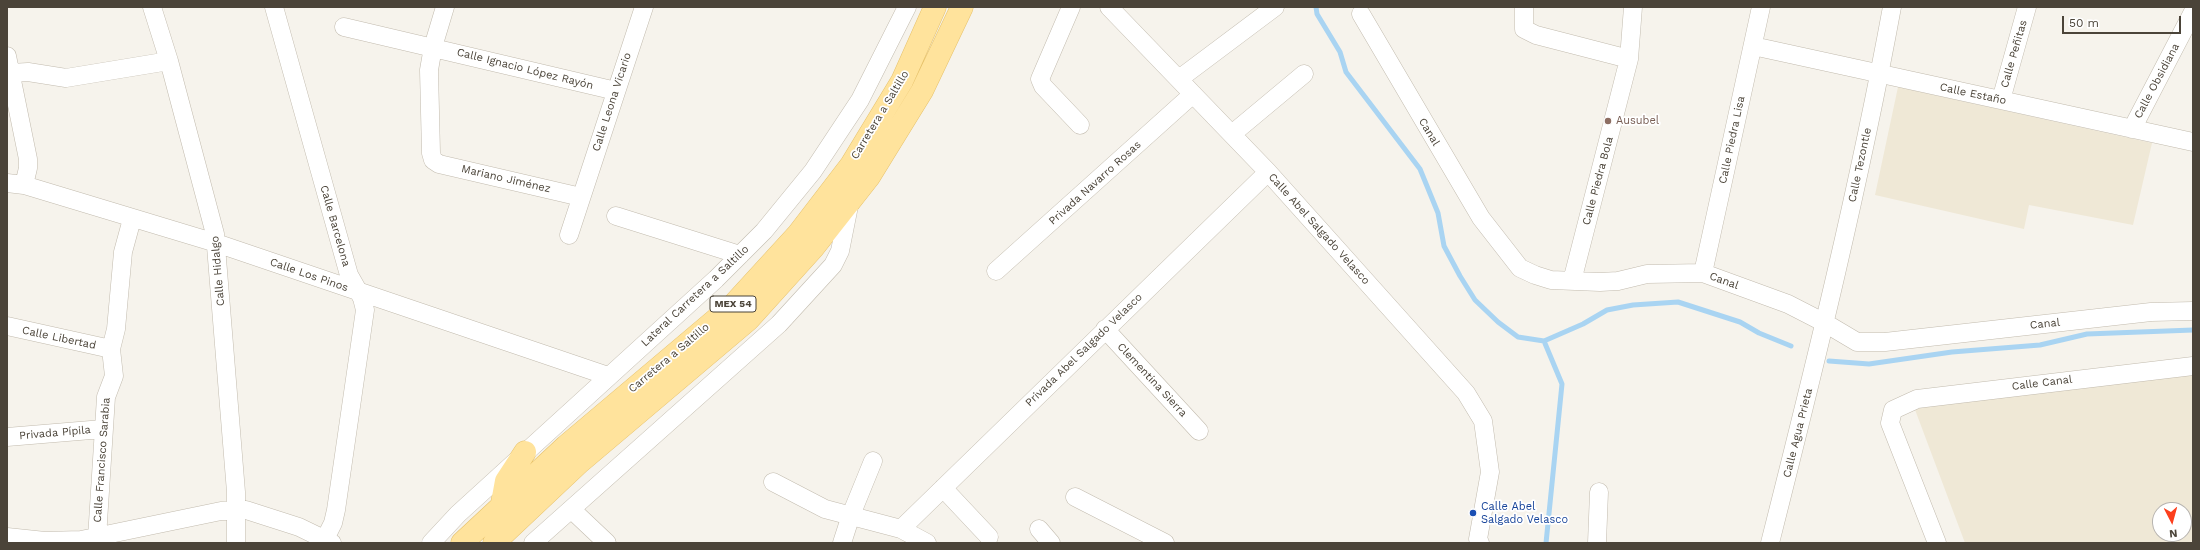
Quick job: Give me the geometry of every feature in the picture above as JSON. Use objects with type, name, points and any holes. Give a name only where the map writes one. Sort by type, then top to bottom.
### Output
[{"type":"main road","name":"Carretera a Saltillo","points":[[462,543],[502,504],[566,446],[733,305],[798,234],[851,165],[902,81],[935,7]]},
{"type":"main road","name":"Carretera a Saltillo","points":[[494,543],[580,462],[748,320],[814,248],[869,177],[922,91],[962,7]]},
{"type":"main road","points":[[502,504],[506,481],[525,452]]},
{"type":"street","name":"Calle Hidalgo","points":[[152,7],[212,223],[216,243],[236,510],[236,543]]},
{"type":"street","name":"Calle Barcelona","points":[[274,7],[349,275],[358,291],[365,310],[336,510],[328,541]]},
{"type":"street","points":[[433,47],[445,7]]},
{"type":"street","name":"Calle Leona Vicario","points":[[569,234],[644,7]]},
{"type":"street","name":"Lateral Carretera a Saltillo","points":[[431,543],[458,514],[608,376],[663,328],[764,231],[813,171],[860,100],[907,7]]},
{"type":"street","points":[[1071,7],[1040,79],[1043,86],[1080,125]]},
{"type":"street","name":"Calle Abel Salgado Velasco","points":[[1109,7],[1268,172],[1466,393],[1483,421],[1490,472],[1477,542]]},
{"type":"street","points":[[1179,80],[1274,7]]},
{"type":"street","points":[[1524,7],[1524,29],[1536,35],[1630,59]]},
{"type":"street","name":"Calle Piedra Bola","points":[[1572,281],[1630,59],[1632,7]]},
{"type":"street","name":"Calle Piedra Lisa","points":[[1703,273],[1761,7]]},
{"type":"street","name":"Calle Tezontle","points":[[1825,323],[1880,74],[1892,7]]},
{"type":"street","name":"Calle Peñitas","points":[[2001,100],[2027,7]]},
{"type":"street","name":"Calle Obsidiana","points":[[2132,129],[2193,12]]},
{"type":"street","name":"Canal","points":[[1361,14],[1481,218],[1520,268],[1534,275],[1551,280],[1618,281],[1647,274],[1703,273],[1788,304],[1825,323],[1857,342],[1885,342],[2151,312],[2193,311]]},
{"type":"street","name":"Calle Ignacio López Rayón","points":[[344,27],[616,91]]},
{"type":"street","name":"Calle Estaño","points":[[1753,46],[2193,142]]},
{"type":"street","name":"Mariano Jiménez","points":[[433,47],[429,84],[430,153],[433,160],[440,164],[581,197]]},
{"type":"street","points":[[7,56],[28,159],[15,184]]},
{"type":"street","points":[[11,74],[28,72],[66,78],[168,61]]},
{"type":"street","points":[[1232,134],[1304,74]]},
{"type":"street","name":"Privada Navarro Rosas","points":[[996,271],[1193,94]]},
{"type":"street","name":"Privada Abel Salgado Velasco","points":[[901,529],[1268,172]]},
{"type":"street","name":"Calle Los Pinos","points":[[15,184],[216,243],[608,376]]},
{"type":"street","points":[[533,543],[779,324],[833,265],[840,251],[850,201]]},
{"type":"street","points":[[616,216],[740,255]]},
{"type":"street","name":"Calle Francisco Sarabia","points":[[106,539],[103,429],[106,397],[114,376],[111,349],[116,329],[124,252],[132,219]]},
{"type":"street","name":"Calle Agua Prieta","points":[[1770,543],[1825,323]]},
{"type":"street","name":"Calle Libertad","points":[[7,326],[111,349]]},
{"type":"street","name":"Clementina Sierra","points":[[1105,329],[1199,431]]},
{"type":"street","name":"Calle Canal","points":[[1937,543],[1890,423],[1893,410],[1917,399],[2193,366]]},
{"type":"street","name":"Privada Pípila","points":[[7,437],[103,429]]},
{"type":"street","points":[[842,543],[851,515],[873,461]]},
{"type":"street","points":[[773,482],[825,509],[901,529],[927,543]]},
{"type":"street","points":[[943,488],[989,537]]},
{"type":"street","points":[[1597,543],[1599,492]]},
{"type":"street","points":[[1075,497],[1165,543]]},
{"type":"street","points":[[571,509],[607,543]]},
{"type":"street","points":[[7,537],[59,542],[106,539],[221,511],[236,510],[261,514],[299,527],[328,541]]},
{"type":"street","points":[[1038,529],[1051,543]]},
{"type":"shaded area","points":[[1898,87],[2152,143],[2133,225],[2029,205],[2024,229],[1875,195]]},
{"type":"shaded area","points":[[2193,370],[2193,543],[1965,543],[1914,407]]},
{"type":"waterway","points":[[1316,7],[1317,14],[1340,52],[1346,72],[1420,169],[1438,213],[1444,246],[1460,276],[1475,300],[1498,322],[1518,337],[1544,341],[1583,324],[1607,310],[1633,305],[1678,302],[1740,322],[1759,333],[1791,346]]},
{"type":"waterway","points":[[1829,361],[1869,364],[1952,352],[2040,345],[2087,334],[2193,330]]},
{"type":"waterway","points":[[1544,341],[1562,384],[1546,543]]},
{"type":"place","name":"Ausubel","points":[[1608,121]]},
{"type":"place","name":"Calle Abel Salgado Velasco","points":[[1473,513]]}]
